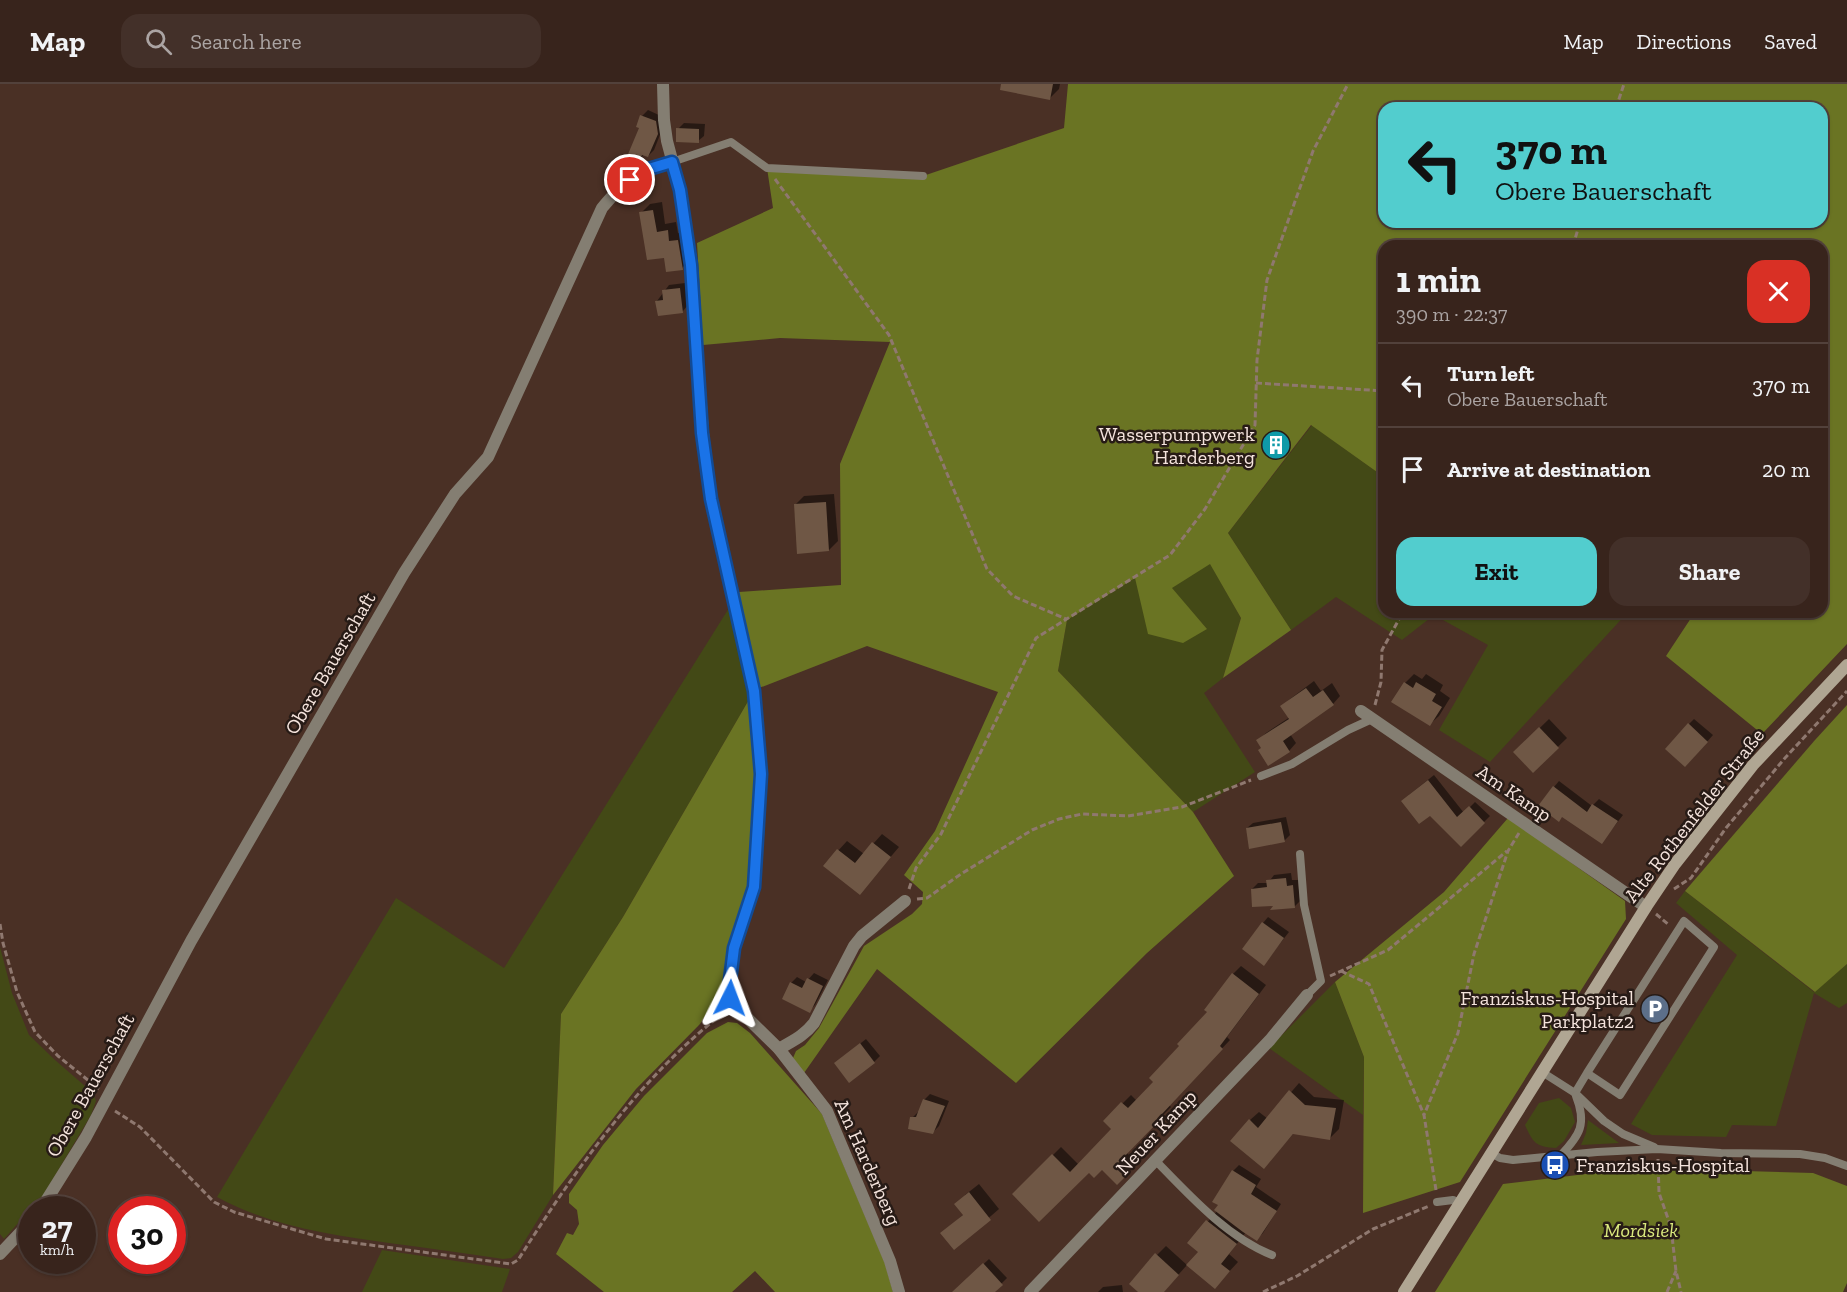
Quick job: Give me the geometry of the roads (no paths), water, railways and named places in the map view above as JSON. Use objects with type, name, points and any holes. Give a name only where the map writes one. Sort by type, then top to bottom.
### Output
[{"type":"street","points":[[663,84],[664,120],[672,162]]},
{"type":"street","name":"Am Harderberg","points":[[672,162],[680,190],[691,265],[702,433],[711,499],[754,691],[761,774],[754,887],[734,948],[730,998],[734,1005],[779,1049],[826,1110],[890,1261],[899,1292]]},
{"type":"street","name":"Obere Bauerschaft","points":[[49,1196],[106,1099],[191,941],[404,573],[456,494],[488,457],[602,208],[618,189],[642,171],[672,162]]},
{"type":"street","name":"Alte Rothenfelder Straße","points":[[1404,1292],[1542,1072],[1649,910],[1675,864],[1753,765],[1847,665]]},
{"type":"street","name":"Am Kamp","points":[[1361,711],[1649,910]]},
{"type":"street","points":[[779,1049],[802,1037],[808,1031],[858,941],[905,901]]},
{"type":"street","name":"Neuer Kamp","points":[[1030,1292],[1270,1040],[1307,995]]},
{"type":"street","points":[[0,1254],[18,1235]]},
{"type":"lane","points":[[672,162],[731,142],[767,168],[923,176]]},
{"type":"lane","points":[[1261,776],[1292,764],[1348,730],[1372,719]]},
{"type":"lane","points":[[1300,854],[1304,905],[1321,981],[1307,995]]},
{"type":"lane","points":[[1575,1093],[1587,1073],[1684,921],[1714,946],[1620,1095],[1587,1073]]},
{"type":"lane","points":[[1542,1072],[1575,1093],[1623,1134],[1657,1149]]},
{"type":"lane","points":[[1561,1155],[1572,1144],[1581,1127],[1581,1109],[1575,1093]]},
{"type":"lane","points":[[1491,1153],[1500,1158],[1513,1160],[1657,1149],[1800,1154],[1825,1158],[1847,1166]]},
{"type":"lane","points":[[1156,1161],[1190,1196],[1244,1241],[1272,1255]]},
{"type":"lane","points":[[1437,1202],[1453,1200],[1460,1203]]},
{"type":"place","name":"Wasserpumpwerk Harderberg","points":[[1276,445]]},
{"type":"place","name":"Franziskus-Hospital Parkplatz2","points":[[1655,1009]]},
{"type":"place","name":"Franziskus-Hospital","points":[[1555,1165]]},
{"type":"park label","name":"Mordsiek","points":[[1641,1230]]}]
